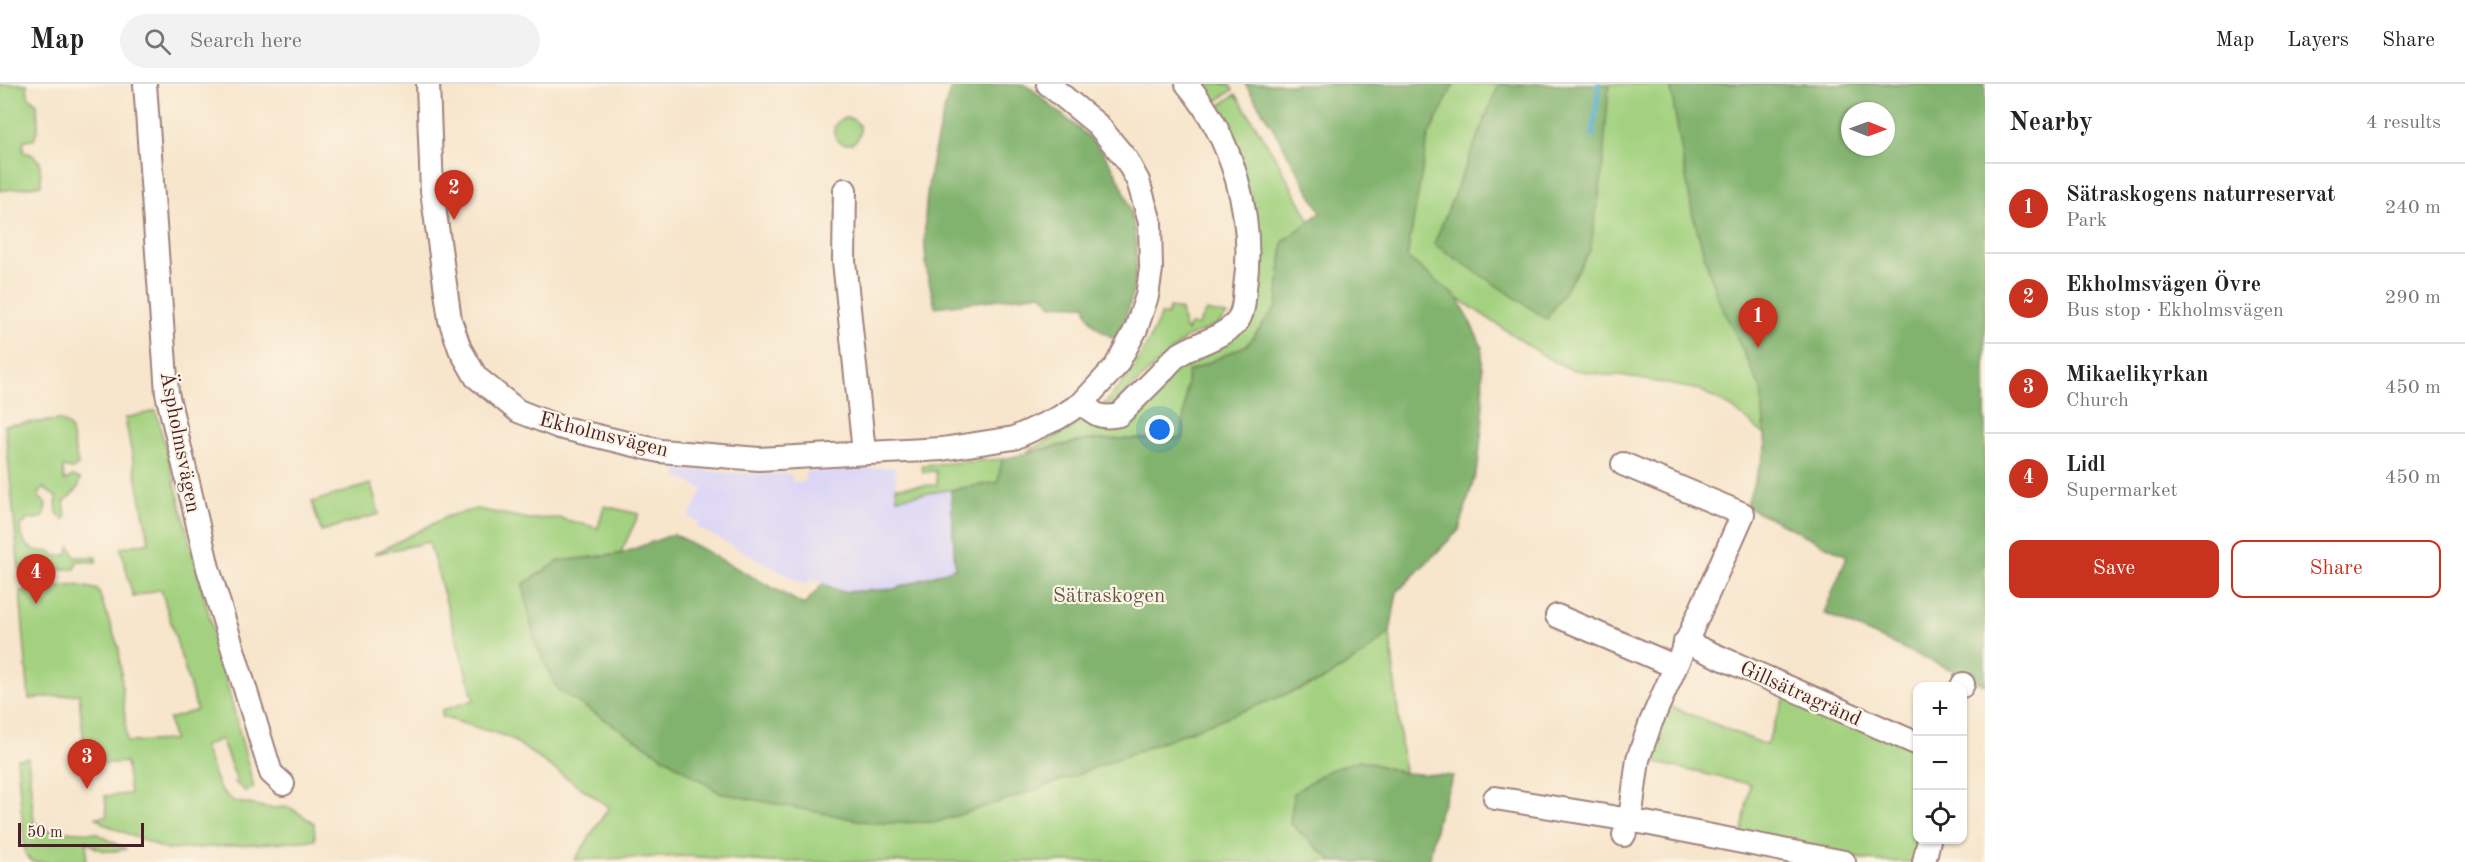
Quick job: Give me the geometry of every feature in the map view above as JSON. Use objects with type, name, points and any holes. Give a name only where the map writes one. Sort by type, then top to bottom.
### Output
[{"type":"street","name":"Äspholmsvägen","points":[[145,84],[167,393],[214,590],[271,773],[283,784]]},
{"type":"street","name":"Ekholmsvägen","points":[[428,84],[432,191],[450,320],[460,349],[476,377],[518,411],[559,427],[660,451],[759,459],[942,449],[993,442],[1034,430],[1082,403],[1116,366],[1136,329],[1148,287],[1150,222],[1138,181],[1114,143],[1098,125],[1048,84]]},
{"type":"street","points":[[1082,403],[1095,416],[1106,418],[1119,415],[1178,355],[1219,335],[1235,323],[1242,309],[1248,272],[1244,208],[1232,160],[1197,97],[1187,84]]},
{"type":"street","points":[[845,190],[844,261],[864,452]]},
{"type":"street","points":[[1623,464],[1743,514],[1674,666],[1638,759],[1627,828]]},
{"type":"street","points":[[1557,616],[1674,666]]},
{"type":"street","name":"Gillsätragränd","points":[[1685,642],[1913,742]]},
{"type":"street","points":[[1496,798],[1627,828],[1844,862]]},
{"type":"street","points":[[1924,862],[1928,844]]},
{"type":"shaded area","points":[[895,467],[897,498],[951,490],[955,568],[894,589],[842,592],[811,578],[807,586],[697,527],[699,522],[689,517],[703,490],[677,476],[677,468],[734,473],[791,474],[792,482],[805,482],[805,472]]},
{"type":"green space","points":[[0,84],[27,84],[28,96],[37,104],[38,127],[34,140],[24,140],[23,152],[31,154],[40,162],[41,185],[0,191]]},
{"type":"green space","points":[[952,84],[1024,85],[1037,93],[1083,132],[1106,157],[1118,177],[1127,200],[1136,247],[1136,271],[1132,295],[1115,339],[1095,326],[1085,305],[1052,305],[1042,294],[935,307],[928,279],[925,217],[930,172]]},
{"type":"green space","points":[[1195,84],[1229,84],[1233,90],[1209,106]]},
{"type":"green space","name":"Sätraskogen","points":[[1245,84],[1454,84],[1428,137],[1407,257],[1459,299],[1482,347],[1483,418],[1478,465],[1459,530],[1397,592],[1390,632],[1361,656],[1321,681],[1036,790],[937,822],[873,823],[720,793],[558,690],[535,643],[523,584],[559,561],[620,554],[674,534],[804,605],[823,584],[842,592],[894,589],[955,568],[951,490],[998,482],[1002,459],[1087,440],[1182,438],[1188,372],[1247,345],[1277,306],[1283,242],[1321,212]]},
{"type":"green space","points":[[1310,84],[1985,84],[1770,439],[1731,407],[1700,390],[1620,375],[1570,369],[1546,357],[1459,299],[1419,282]]},
{"type":"green space","points":[[1499,84],[1609,84],[1602,176],[1590,251],[1547,319],[1434,244]]},
{"type":"green space","points":[[1670,84],[1985,84],[1985,685],[1824,613],[1847,556],[1746,506],[1766,448],[1761,389],[1715,292],[1692,212]]},
{"type":"green space","points":[[1236,94],[1277,160],[1310,221],[1283,242],[1277,306],[1247,345],[1188,372],[1182,438],[1087,440],[1026,452],[1083,422],[1110,427],[1147,397],[1254,297],[1212,111]]},
{"type":"green space","points":[[847,118],[856,122],[860,131],[856,140],[847,144],[838,140],[834,131],[838,122]]},
{"type":"green space","points":[[1169,308],[1181,310],[1187,331],[1190,325],[1198,325],[1206,311],[1227,315],[1217,325],[1186,338],[1117,401],[1102,406],[1129,374],[1150,340],[1161,314],[1167,316]]},
{"type":"green space","points":[[156,411],[254,788],[245,791],[234,782],[237,781],[221,739],[204,746],[219,788],[233,801],[269,808],[289,807],[314,823],[315,840],[167,850],[104,824],[96,817],[107,816],[105,796],[130,794],[126,762],[86,765],[79,694],[29,699],[20,591],[76,585],[98,590],[119,649],[127,742],[173,740],[169,719],[197,710],[161,589],[133,597],[121,548],[149,542],[125,418]]},
{"type":"green space","points":[[60,420],[70,427],[78,465],[72,469],[63,467],[64,481],[73,476],[80,479],[78,488],[64,502],[66,517],[64,520],[57,513],[56,497],[43,488],[38,496],[46,504],[44,517],[27,520],[20,527],[21,534],[29,547],[38,551],[50,551],[56,556],[67,555],[70,546],[75,557],[96,557],[96,562],[77,561],[75,569],[19,570],[5,425]]},
{"type":"green space","points":[[1002,459],[999,482],[897,498],[896,487],[937,485],[936,471],[923,472],[922,465]]},
{"type":"green space","points":[[371,484],[379,514],[321,531],[312,502]]},
{"type":"green space","points":[[604,506],[639,514],[620,554],[559,561],[873,823],[937,822],[1036,790],[1321,681],[1361,656],[1390,632],[1404,773],[1360,760],[1290,823],[1333,862],[771,862],[686,856],[575,860],[609,807],[508,737],[442,717],[442,710],[474,700],[429,542],[374,554],[448,516],[477,509],[529,519],[559,518],[598,528]]},
{"type":"green space","points":[[1787,693],[1913,748],[1913,844],[1922,844],[1918,862],[1880,862],[1741,837],[1750,784],[1647,761],[1665,704],[1766,745]]},
{"type":"green space","points":[[28,758],[34,822],[46,830],[96,833],[126,849],[105,851],[87,841],[86,862],[32,862],[25,854],[17,759]]},
{"type":"green space","points":[[1360,760],[1404,773],[1453,776],[1437,819],[1429,862],[1333,862],[1290,823],[1294,793],[1327,771]]},
{"type":"waterway","points":[[1593,135],[1599,84]]},
{"type":"place","name":"Ekholmsvägen Övre","points":[[454,220]]},
{"type":"place","name":"Sätraskogens naturreservat","points":[[1758,348]]},
{"type":"place","name":"Lidl","points":[[36,604]]},
{"type":"place","name":"Mikaelikyrkan","points":[[87,789]]}]
